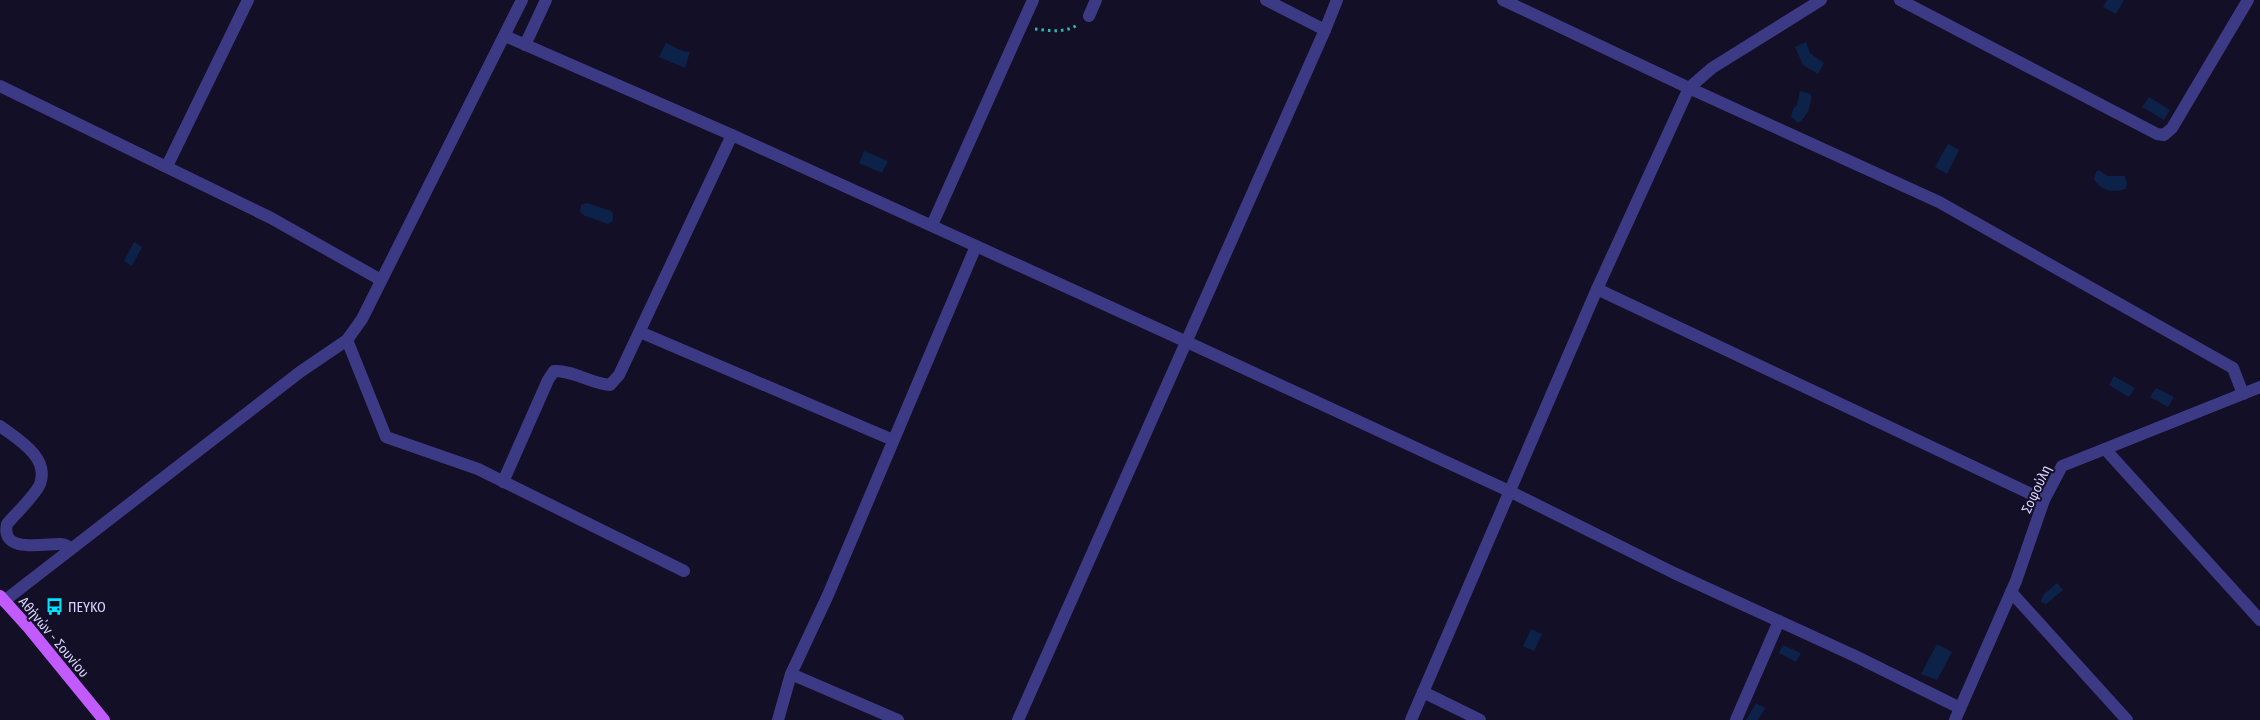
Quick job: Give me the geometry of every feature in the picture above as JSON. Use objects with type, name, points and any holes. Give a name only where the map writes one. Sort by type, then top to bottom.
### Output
[{"type":"main road","name":"Αθήνών - Σουνίου","points":[[2,598],[104,720]]},
{"type":"street","points":[[167,166],[248,0]]},
{"type":"street","points":[[2,598],[71,549],[300,372],[346,340],[362,319],[522,0]]},
{"type":"street","points":[[525,45],[546,0]]},
{"type":"street","points":[[932,225],[1033,0]]},
{"type":"street","points":[[1089,16],[1096,0]]},
{"type":"street","points":[[1266,0],[1326,30]]},
{"type":"street","points":[[1018,720],[1326,30],[1337,0]]},
{"type":"street","points":[[1503,0],[1689,88],[1939,202],[2233,368],[2243,394]]},
{"type":"street","points":[[1411,720],[1597,289],[1689,88],[1712,68],[1821,0]]},
{"type":"street","points":[[1900,0],[2157,134],[2164,135],[2172,128],[2248,0]]},
{"type":"street","points":[[505,36],[732,135],[1187,342],[1509,492],[1674,573],[1960,708]]},
{"type":"street","points":[[0,86],[272,218],[381,280]]},
{"type":"street","points":[[503,482],[548,380],[554,371],[563,370],[598,384],[610,385],[619,375],[732,135]]},
{"type":"street","points":[[778,720],[791,674],[828,596],[976,246]]},
{"type":"street","points":[[1597,289],[2044,500]]},
{"type":"street","points":[[640,332],[893,440]]},
{"type":"street","points":[[346,340],[386,438],[478,469],[684,571]]},
{"type":"street","name":"Σοφούλη","points":[[1955,720],[2011,592],[2044,500],[2062,466],[2260,387]]},
{"type":"street","points":[[0,426],[28,448],[36,457],[41,475],[39,485],[7,524],[6,531],[8,537],[22,545],[62,544],[71,549]]},
{"type":"street","points":[[2105,449],[2260,620]]},
{"type":"street","points":[[2011,592],[2127,720]]},
{"type":"street","points":[[1736,720],[1779,621]]},
{"type":"street","points":[[791,674],[898,720]]},
{"type":"street","points":[[1423,692],[1480,720]]},
{"type":"path","points":[[1021,27],[1052,31],[1072,29],[1089,16]]},
{"type":"water","points":[[2107,0],[2124,0],[2116,14],[2103,7]]},
{"type":"water","points":[[1806,42],[1810,53],[1824,63],[1818,74],[1803,65],[1795,47]]},
{"type":"water","points":[[666,43],[683,51],[690,52],[685,68],[659,57]]},
{"type":"water","points":[[1800,91],[1811,94],[1811,98],[1806,114],[1798,123],[1791,117],[1793,109],[1797,105]]},
{"type":"water","points":[[2149,97],[2170,110],[2164,120],[2142,107]]},
{"type":"water","points":[[1948,144],[1959,150],[1947,174],[1935,167]]},
{"type":"water","points":[[864,151],[888,161],[882,173],[859,163]]},
{"type":"water","points":[[2099,170],[2107,176],[2125,176],[2127,185],[2125,189],[2112,191],[2100,186],[2094,179],[2096,172]]},
{"type":"water","points":[[587,203],[611,211],[613,221],[608,224],[585,216],[580,212],[581,205]]},
{"type":"water","points":[[134,242],[142,247],[132,266],[124,261]]},
{"type":"water","points":[[2114,376],[2135,388],[2129,397],[2109,385]]},
{"type":"water","points":[[2156,388],[2174,397],[2168,407],[2150,397]]},
{"type":"water","points":[[2057,583],[2063,590],[2046,604],[2041,602],[2043,595]]},
{"type":"water","points":[[1531,629],[1542,634],[1534,651],[1523,646]]},
{"type":"water","points":[[1937,644],[1952,652],[1937,680],[1921,674]]},
{"type":"water","points":[[1783,645],[1801,653],[1796,662],[1779,653]]},
{"type":"water","points":[[1756,703],[1765,708],[1758,720],[1746,720]]},
{"type":"place","name":"ΠΕΥΚΟ","points":[[54,607]]}]
